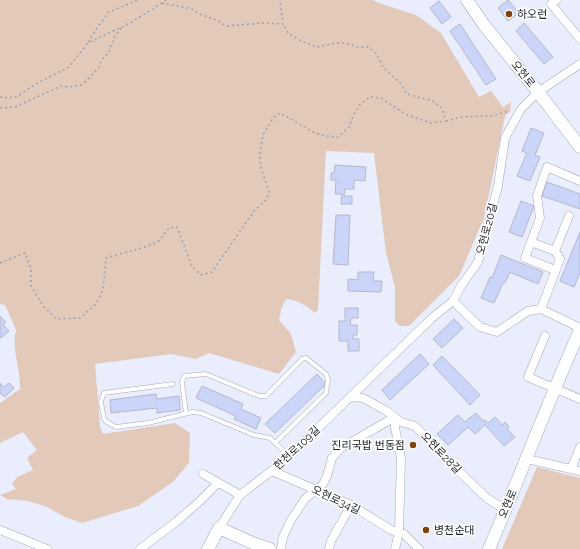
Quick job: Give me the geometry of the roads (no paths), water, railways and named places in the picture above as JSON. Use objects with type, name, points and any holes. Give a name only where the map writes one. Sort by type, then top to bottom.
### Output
[{"type":"street","name":"오현로","points":[[467,0],[484,25],[580,147]]},
{"type":"street","points":[[556,0],[551,4],[580,39]]},
{"type":"street","name":"오현로20길","points":[[350,396],[432,318],[453,301],[461,286],[478,262],[498,186],[505,138],[521,109],[538,92],[580,64]]},
{"type":"street","points":[[555,270],[525,258],[540,218],[537,196],[548,168],[580,181]]},
{"type":"street","points":[[555,251],[569,216]]},
{"type":"street","points":[[453,301],[480,327],[497,332],[528,311],[541,309],[560,260],[555,251],[531,242]]},
{"type":"street","name":"오현로","points":[[489,549],[580,329],[541,309]]},
{"type":"street","points":[[545,336],[528,377],[580,399]]},
{"type":"street","name":"오현로28길","points":[[350,396],[363,398],[385,410],[401,422],[415,426],[451,464],[488,499],[506,510]]},
{"type":"street","name":"한천로109길","points":[[208,549],[240,495],[290,456],[350,396]]},
{"type":"street","points":[[281,549],[283,537],[291,520],[310,493],[316,491],[323,484],[332,458],[341,448],[394,417],[401,458],[399,532],[395,549]]},
{"type":"street","points":[[571,469],[580,447]]},
{"type":"street","points":[[527,459],[580,471]]},
{"type":"street","name":"오현로34길","points":[[272,471],[351,505],[392,530],[404,534],[419,549]]},
{"type":"street","points":[[203,474],[240,495]]},
{"type":"street","points":[[143,548],[182,516],[218,483]]},
{"type":"street","points":[[329,549],[331,541],[351,505]]},
{"type":"street","points":[[220,528],[270,549]]},
{"type":"street","points":[[0,530],[47,549]]},
{"type":"lane","points":[[186,414],[182,382],[184,376],[206,374],[259,396],[266,396],[302,359],[306,358],[327,377],[328,387],[326,393],[276,442]]},
{"type":"lane","points":[[173,384],[104,393],[101,402],[104,419],[112,425],[119,427],[148,423],[192,412],[201,413],[254,435],[270,438],[290,456]]},
{"type":"place","name":"하오런","points":[[509,14]]},
{"type":"place","name":"진리국밥 번동점","points":[[413,445]]},
{"type":"place","name":"병천순대","points":[[426,530]]}]
